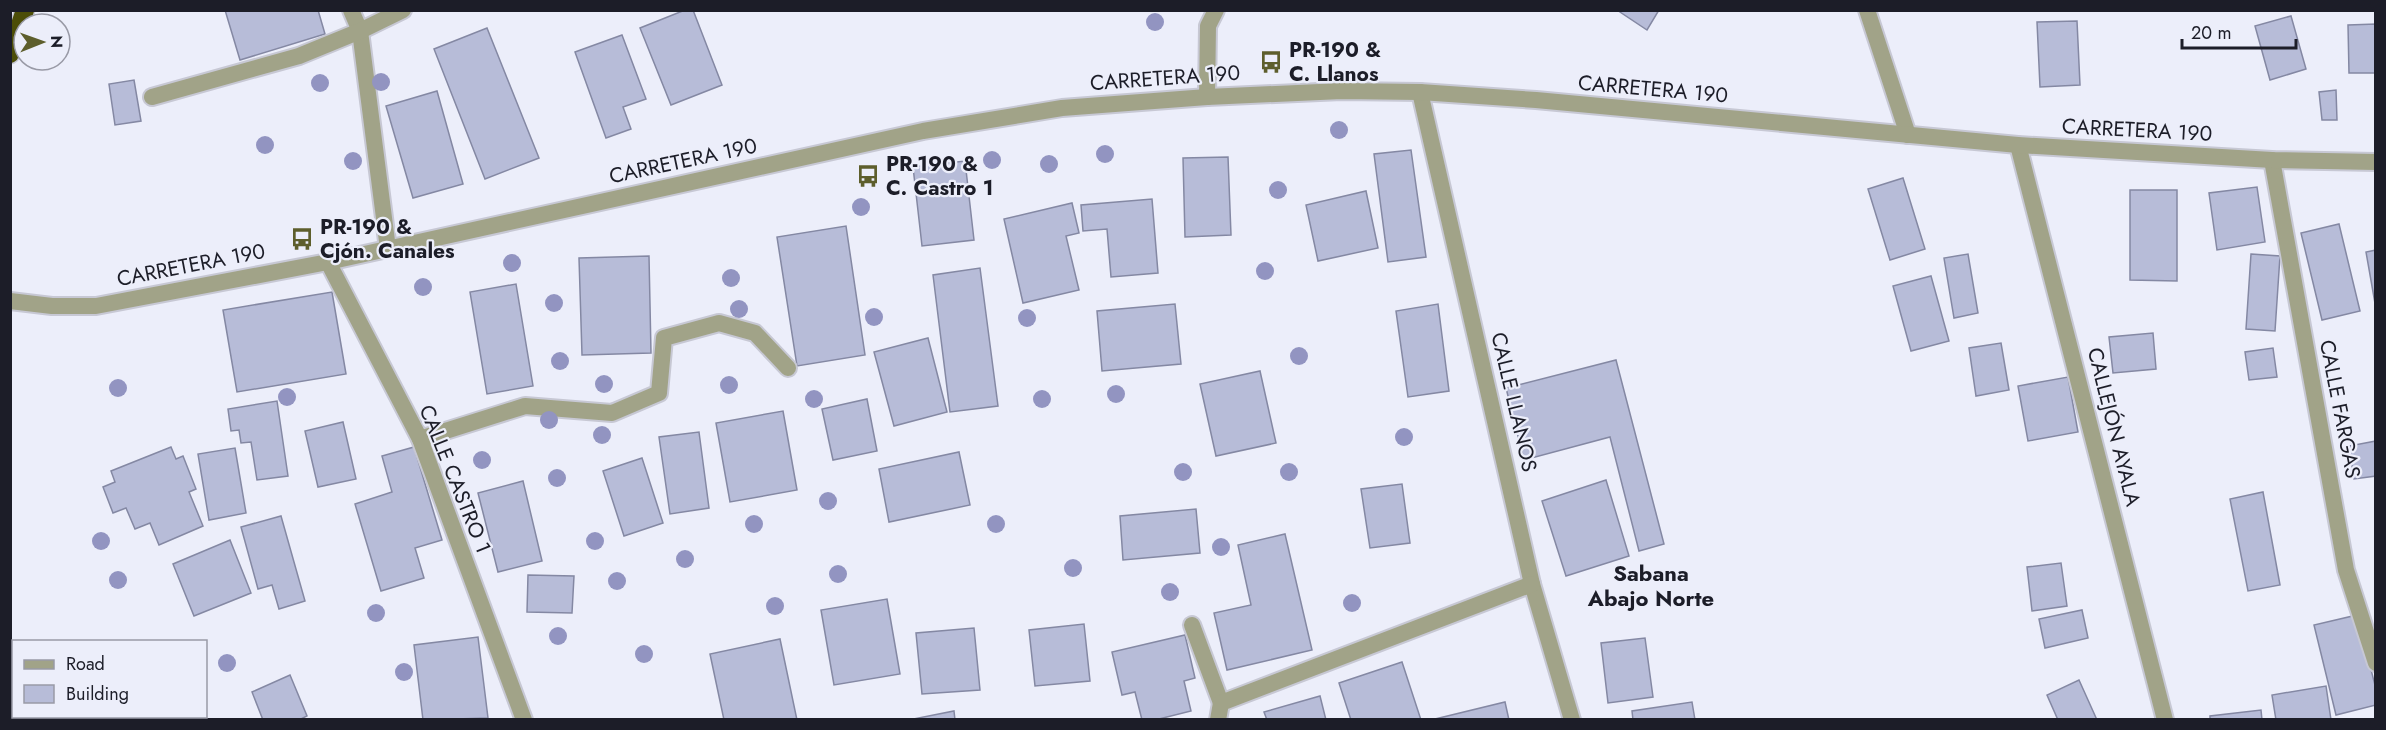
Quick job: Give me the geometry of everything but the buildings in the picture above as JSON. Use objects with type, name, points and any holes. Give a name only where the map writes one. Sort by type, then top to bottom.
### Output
[{"type":"highway","points":[[10,54],[25,10]]},
{"type":"street","points":[[351,10],[360,31],[388,249]]},
{"type":"street","points":[[152,97],[299,56],[360,31],[403,10]]},
{"type":"street","points":[[1207,97],[1208,26],[1216,10]]},
{"type":"street","points":[[1867,10],[1908,135]]},
{"type":"street","name":"CARRETERA 190","points":[[10,301],[52,306],[96,306],[328,262],[923,131],[1062,108],[1207,97],[1342,91],[1420,92],[1536,100],[2018,145],[2272,160],[2376,162]]},
{"type":"street","name":"CALLE LLANOS","points":[[1420,92],[1532,584],[1572,720]]},
{"type":"street","name":"CALLEJÓN AYALA","points":[[2018,145],[2165,720]]},
{"type":"street","name":"CALLE FARGAS","points":[[2272,160],[2346,570],[2376,663]]},
{"type":"street","name":"CALLE CASTRO 1","points":[[328,262],[420,439],[524,720]]},
{"type":"street","points":[[420,439],[525,406],[612,413],[659,393],[664,338],[719,323],[755,333],[788,368]]},
{"type":"street","points":[[1192,625],[1220,711],[1532,584]]},
{"type":"place","name":"PR-190 & C. Llanos","points":[[1271,62]]},
{"type":"place","name":"PR-190 & C. Castro 1","points":[[868,176]]},
{"type":"place","name":"PR-190 & Cjón. Canales","points":[[302,239]]},
{"type":"district","name":"Sabana Abajo Norte","points":[[1651,586]]}]
